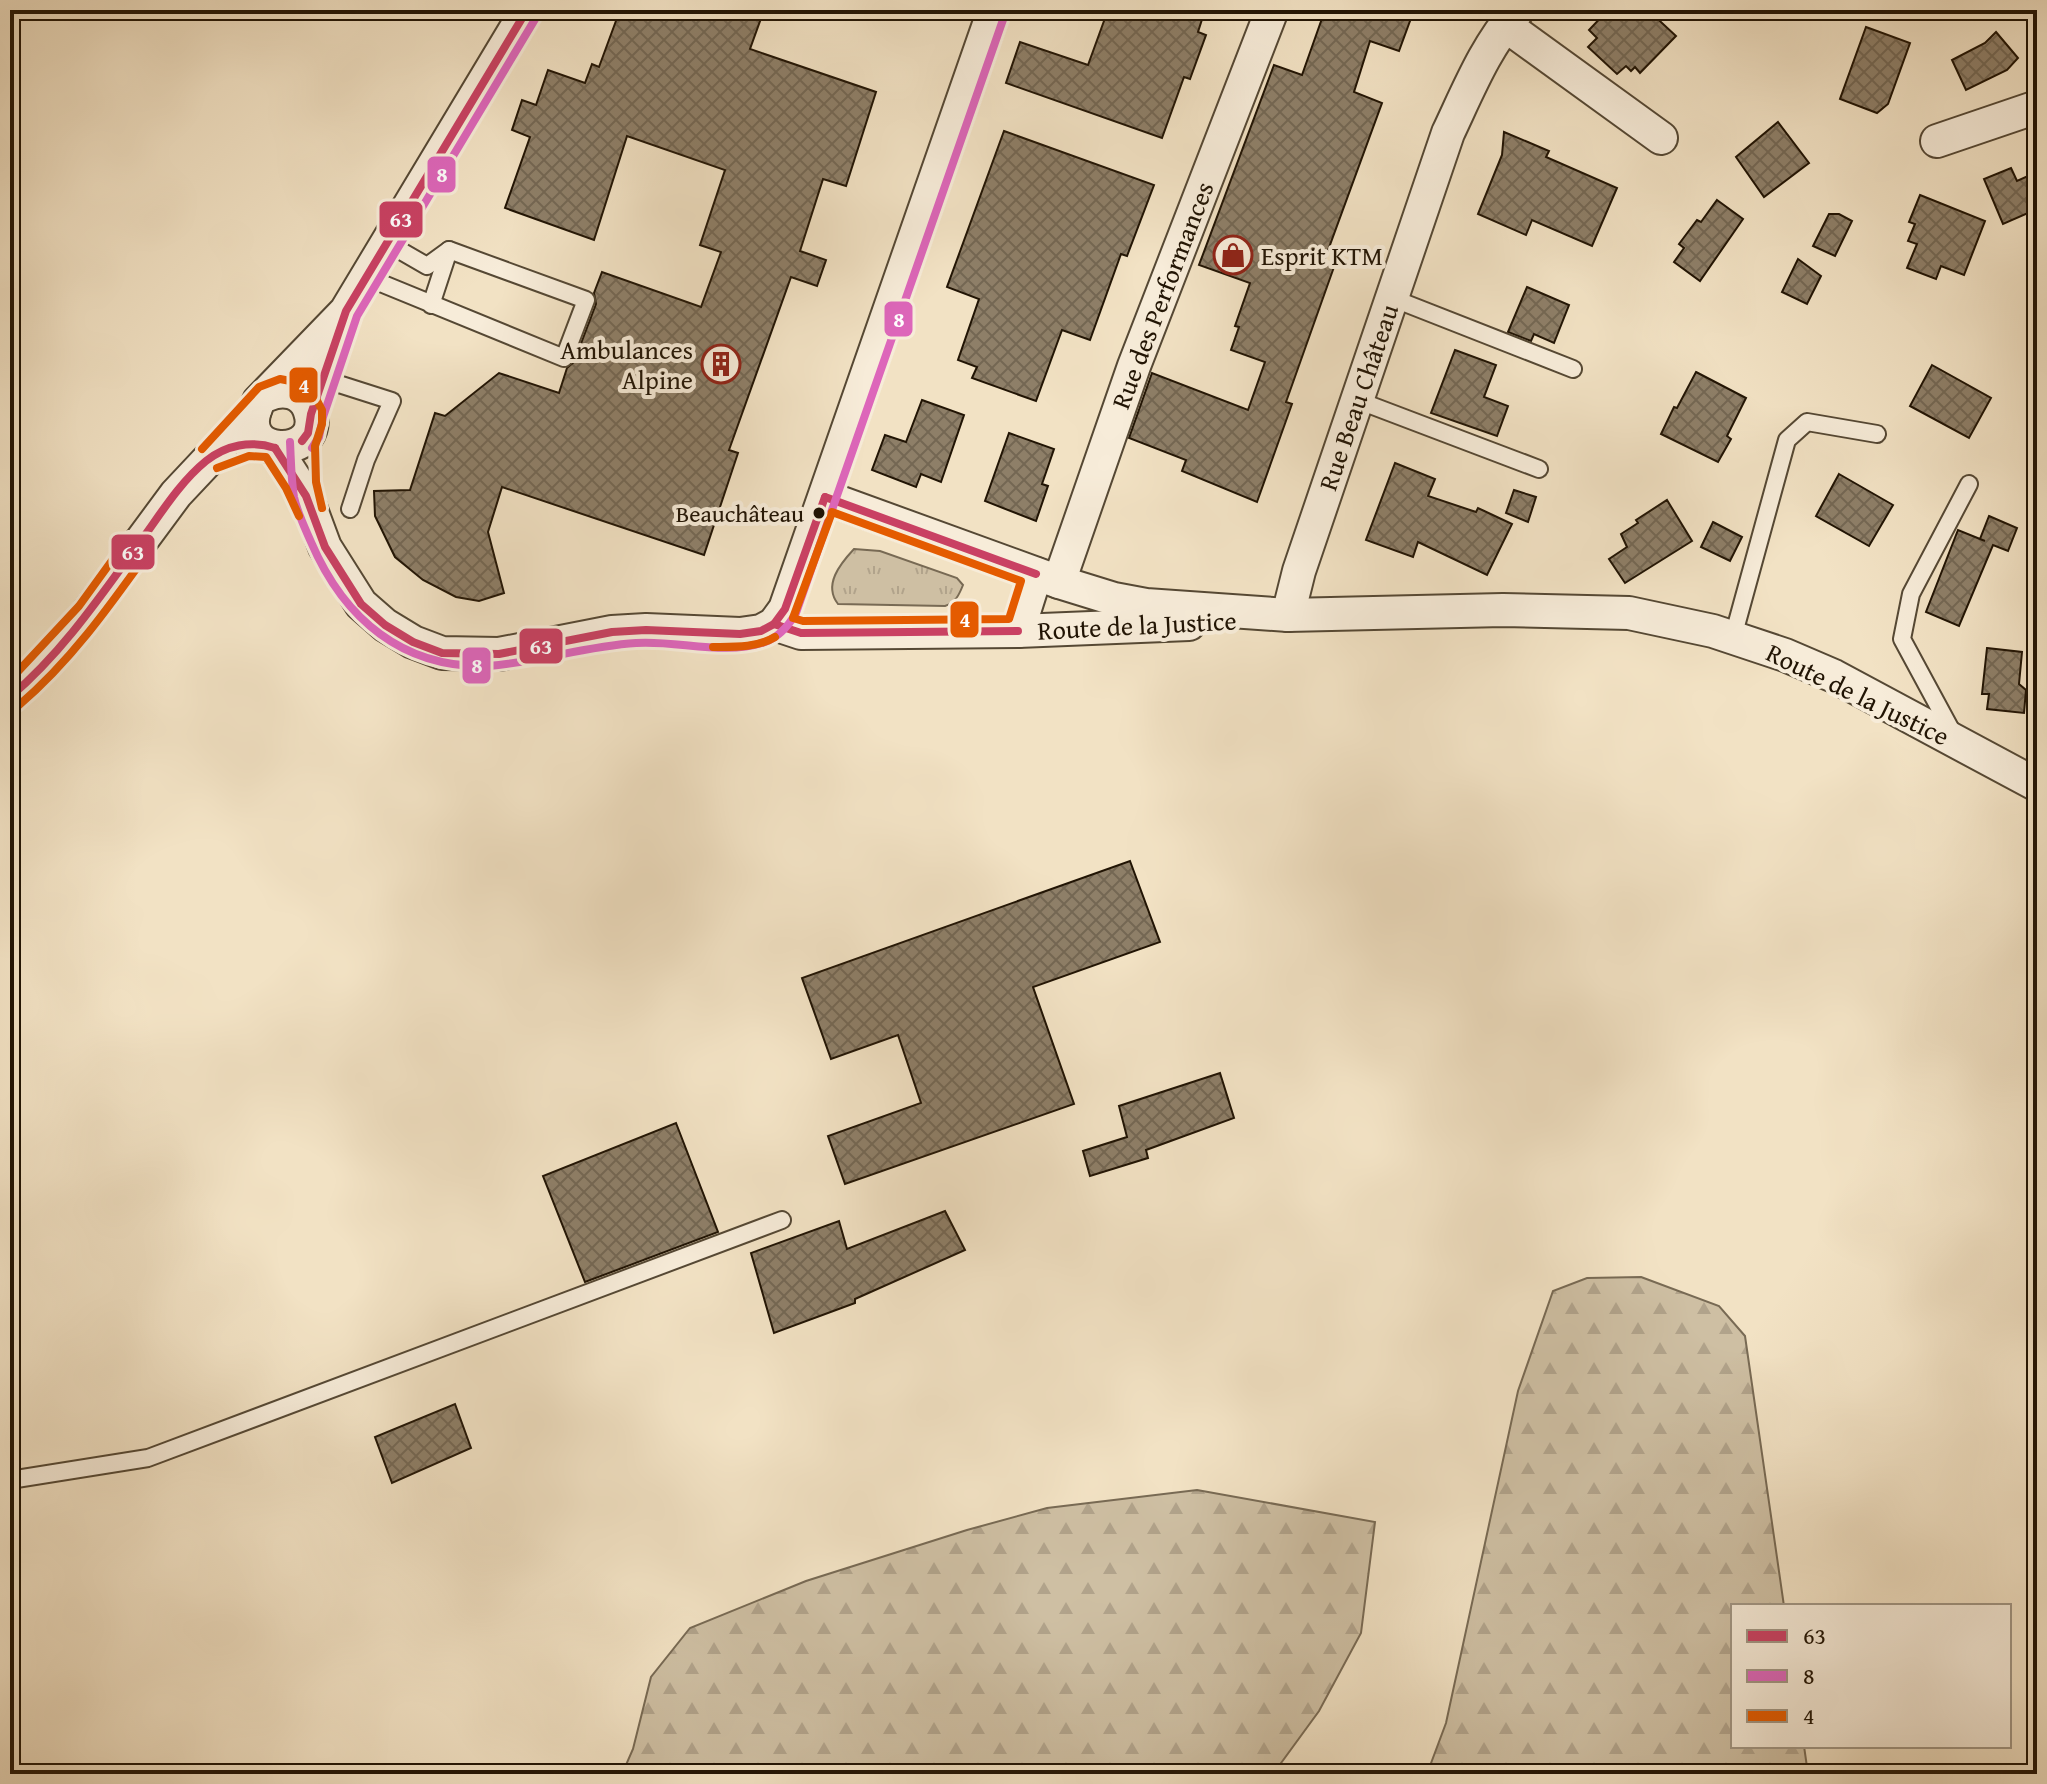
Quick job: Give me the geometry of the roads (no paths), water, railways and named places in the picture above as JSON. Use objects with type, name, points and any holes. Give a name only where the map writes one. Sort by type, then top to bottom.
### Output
[{"type":"street","points":[[289,437],[323,379],[346,311],[527,10]]},
{"type":"street","points":[[774,624],[785,609],[994,10]]},
{"type":"street","name":"Rue des Performances","points":[[1018,631],[1048,578],[1272,10]]},
{"type":"street","points":[[1511,17],[1661,138]]},
{"type":"street","name":"Rue Beau Château","points":[[1288,615],[1299,571],[1448,133],[1475,76],[1511,17]]},
{"type":"street","points":[[1937,141],[2037,107]]},
{"type":"street","points":[[10,697],[88,613],[176,494],[346,311]]},
{"type":"street","points":[[275,391],[294,393],[302,398],[289,437],[255,429],[261,403],[275,391]]},
{"type":"street","points":[[206,461],[226,449],[289,437]]},
{"type":"street","name":"Route de la Justice","points":[[289,437],[325,547],[361,604],[403,636],[442,653],[499,654],[612,632],[646,630],[740,634],[761,631],[774,624],[801,633],[1018,631],[1145,628],[1288,615],[1503,610],[1629,613],[1733,637],[1785,655],[1834,676],[2037,785]]},
{"type":"street","name":"Route de la Justice","points":[[825,497],[1114,599],[1146,605],[1288,615]]},
{"type":"lane","points":[[387,243],[427,266],[449,250]]},
{"type":"lane","points":[[366,277],[564,358],[586,300],[449,250]]},
{"type":"lane","points":[[431,305],[449,250]]},
{"type":"lane","points":[[1392,298],[1573,369]]},
{"type":"lane","points":[[323,379],[392,401],[366,460],[350,509]]},
{"type":"lane","points":[[1357,400],[1539,469]]},
{"type":"lane","points":[[1733,637],[1787,440],[1807,422],[1877,434]]},
{"type":"lane","points":[[1958,742],[1902,639],[1911,594],[1969,484]]},
{"type":"lane","points":[[10,1480],[148,1458],[782,1220]]},
{"type":"place","name":"Esprit KTM","points":[[1233,255]]},
{"type":"place","name":"Ambulances Alpine","points":[[721,364]]},
{"type":"place","name":"Beauchâteau","points":[[819,513]]}]
